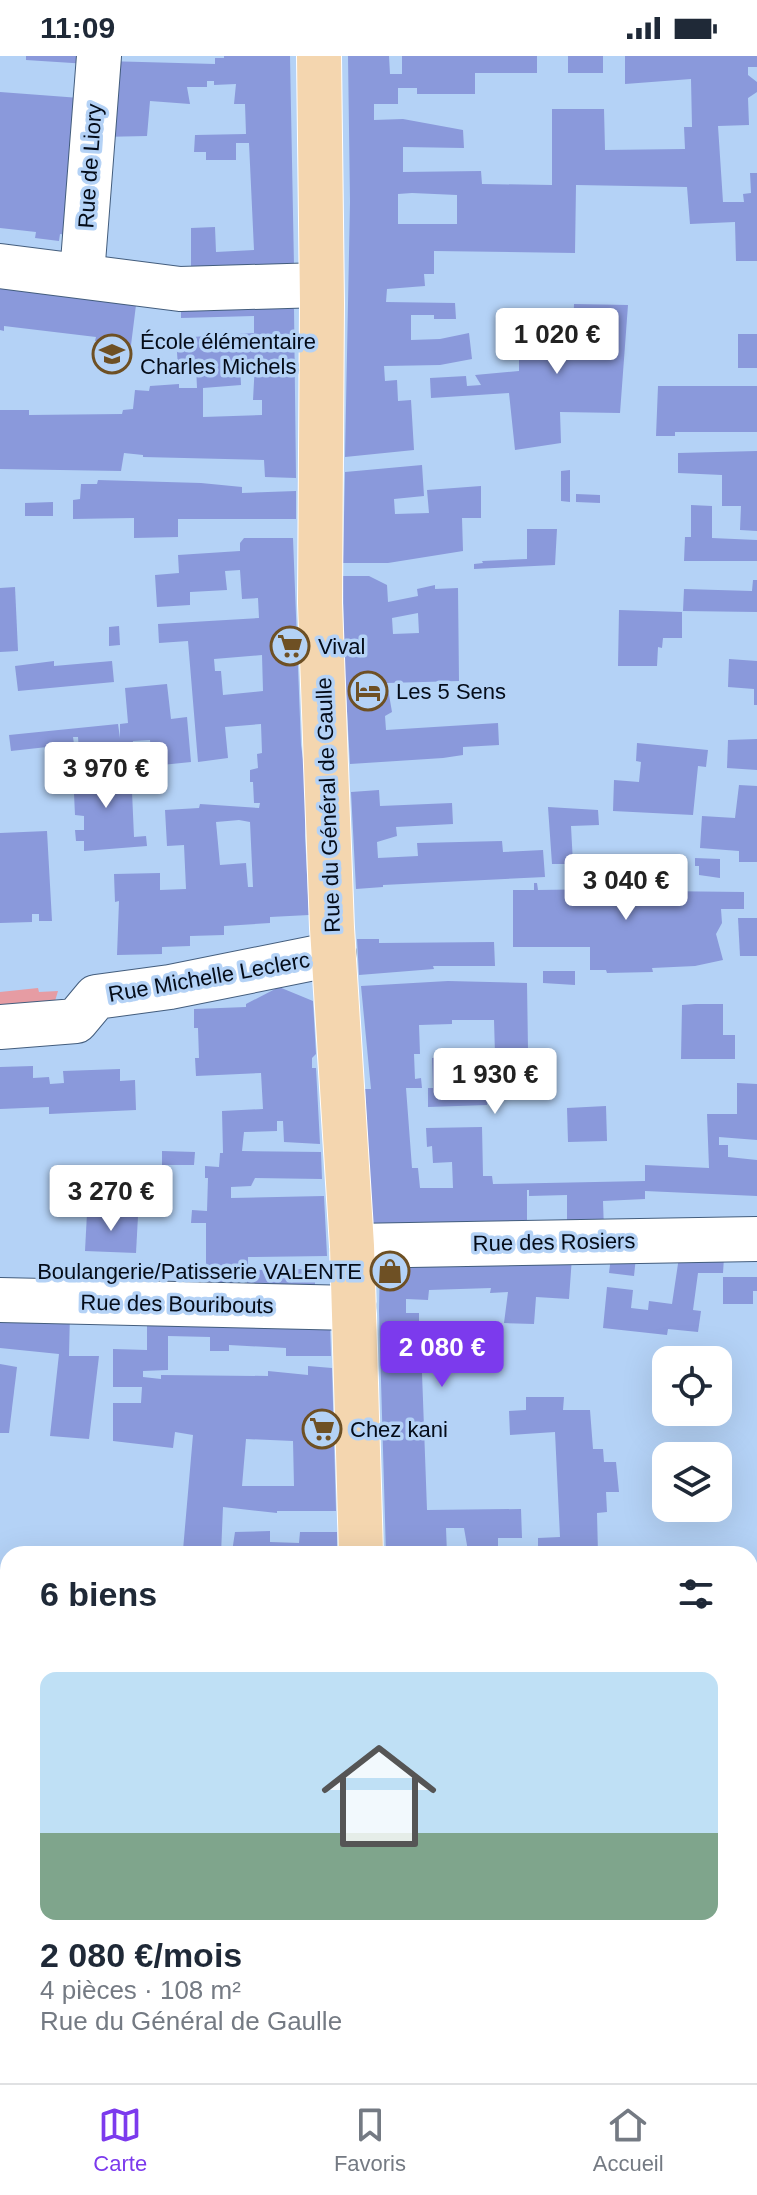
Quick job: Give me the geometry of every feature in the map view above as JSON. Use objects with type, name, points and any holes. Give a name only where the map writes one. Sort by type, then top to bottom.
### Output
[{"type":"main road","name":"Rue du Général de Gaulle","points":[[319,56],[320,603],[334,954],[352,1246],[361,1546]]},
{"type":"street","name":"Rue de Liory","points":[[82,275],[99,56]]},
{"type":"street","points":[[0,266],[180,289],[321,285]]},
{"type":"street","name":"Rue Michelle Leclerc","points":[[0,1027],[76,1021],[96,997],[170,987],[334,954]]},
{"type":"street","name":"Rue des Rosiers","points":[[352,1246],[757,1239]]},
{"type":"street","name":"Rue des Bouribouts","points":[[0,1300],[354,1308]]},
{"type":"shaded area","points":[[38,988],[39,992],[58,991],[55,1001],[0,1017],[0,992]]},
{"type":"building","points":[[26,56],[88,56],[88,64],[26,60]]},
{"type":"building","points":[[290,56],[294,266],[191,279],[191,228],[215,227],[216,252],[254,250],[249,143],[236,143],[236,160],[206,160],[206,152],[194,152],[195,135],[246,134],[245,104],[234,104],[236,84],[214,85],[214,81],[207,81],[207,87],[187,87],[190,104],[150,101],[147,136],[100,137],[105,61],[215,64],[215,58]]},
{"type":"building","points":[[348,56],[389,56],[390,74],[402,74],[402,56],[537,56],[537,73],[475,73],[475,94],[417,94],[417,88],[398,88],[398,104],[374,104],[374,120],[403,119],[463,130],[464,148],[403,147],[403,172],[481,171],[482,184],[552,185],[552,109],[604,109],[605,150],[685,149],[684,127],[692,127],[691,79],[625,84],[625,56],[757,56],[757,67],[748,67],[748,75],[757,82],[757,92],[748,98],[749,125],[718,126],[723,202],[744,202],[743,194],[751,193],[750,173],[757,173],[757,261],[736,261],[735,222],[690,224],[687,187],[576,185],[575,253],[434,251],[434,274],[424,274],[425,286],[387,289],[386,302],[455,303],[456,319],[411,315],[411,340],[440,339],[469,333],[472,359],[440,365],[384,366],[385,381],[397,380],[398,401],[411,400],[414,450],[345,457],[350,202]],"holes":[[[398,194],[457,195],[457,224],[398,224]]]},
{"type":"building","points":[[568,56],[603,56],[603,73],[568,73]]},
{"type":"building","points":[[0,92],[80,98],[74,236],[60,234],[59,241],[35,238],[36,232],[0,228]]},
{"type":"building","points":[[0,281],[137,297],[131,345],[95,341],[96,337],[4,326],[4,331],[0,330]]},
{"type":"building","points":[[285,301],[294,309],[296,478],[265,477],[264,460],[143,457],[124,453],[121,471],[0,469],[0,410],[29,410],[29,415],[122,414],[123,410],[133,409],[135,390],[149,391],[150,386],[179,384],[179,388],[197,388],[196,366],[178,367],[176,338],[254,333],[254,316],[181,318],[181,303]],"holes":[[[255,363],[253,400],[262,400],[262,415],[203,417],[203,388],[241,385],[240,364]]]},
{"type":"building","points":[[574,304],[628,305],[620,413],[560,412],[561,443],[515,450],[509,393],[431,398],[430,378],[466,376],[467,386],[481,385],[475,375],[519,371],[519,329],[549,328],[550,354],[572,354]]},
{"type":"building","points":[[738,334],[757,334],[757,368],[738,368]]},
{"type":"building","points":[[658,386],[757,386],[757,432],[675,432],[675,436],[656,436]]},
{"type":"building","points":[[757,451],[757,531],[740,530],[741,506],[722,506],[722,475],[678,473],[678,453]]},
{"type":"building","points":[[422,465],[424,496],[394,499],[395,514],[429,513],[427,490],[481,486],[481,518],[462,518],[463,551],[388,563],[343,563],[345,472]]},
{"type":"building","points":[[570,470],[570,502],[561,501],[561,471]]},
{"type":"building","points":[[98,480],[201,483],[242,487],[242,493],[296,491],[296,519],[178,519],[178,537],[134,538],[134,518],[73,519],[73,500],[80,499],[81,484],[97,484]]},
{"type":"building","points":[[576,494],[600,495],[600,503],[576,502]]},
{"type":"building","points":[[53,502],[53,516],[25,516],[25,503]]},
{"type":"building","points":[[691,505],[712,506],[712,538],[757,540],[757,561],[684,561],[685,537],[691,537]]},
{"type":"building","points":[[527,529],[557,529],[555,565],[474,569],[474,564],[482,561],[527,559]]},
{"type":"building","points":[[244,538],[293,538],[301,745],[306,780],[309,915],[270,917],[270,923],[224,926],[224,935],[190,936],[190,946],[162,947],[162,954],[117,955],[119,901],[115,902],[114,874],[160,873],[160,890],[186,889],[184,845],[167,846],[165,810],[199,808],[200,804],[259,808],[260,803],[254,803],[250,770],[258,768],[257,754],[262,753],[261,724],[225,727],[228,758],[198,762],[188,641],[159,643],[158,624],[259,618],[258,598],[242,599],[240,570],[225,571],[227,590],[190,592],[190,605],[157,607],[155,575],[179,573],[178,555],[240,551]],"holes":[[[262,655],[263,691],[223,695],[221,671],[215,671],[214,659]],[[216,822],[250,822],[253,887],[248,887],[246,863],[220,865]]]},
{"type":"building","points":[[343,576],[369,576],[387,585],[388,602],[418,596],[417,589],[435,585],[435,589],[458,588],[459,681],[387,683],[392,712],[385,716],[386,730],[498,723],[499,745],[463,747],[463,755],[443,758],[350,764]],"holes":[[[418,613],[419,633],[393,634],[392,618]]]},
{"type":"building","points":[[753,580],[757,580],[757,612],[683,611],[684,589],[752,591]]},
{"type":"building","points":[[15,587],[18,651],[0,652],[0,588]]},
{"type":"building","points":[[619,610],[682,612],[682,638],[663,638],[662,648],[658,647],[657,666],[618,666]]},
{"type":"building","points":[[119,626],[120,645],[109,646],[109,627]]},
{"type":"building","points":[[729,659],[757,661],[757,705],[754,705],[754,689],[728,687]]},
{"type":"building","points":[[54,661],[54,666],[112,661],[114,682],[18,691],[15,666]]},
{"type":"building","points":[[167,684],[171,719],[187,717],[191,762],[152,766],[150,740],[133,741],[132,748],[120,747],[120,752],[108,763],[80,764],[78,737],[73,737],[74,744],[11,751],[9,735],[118,724],[120,738],[120,724],[128,723],[125,688]]},
{"type":"building","points":[[757,739],[757,770],[727,768],[728,740]]},
{"type":"building","points":[[637,743],[708,750],[706,767],[698,766],[693,815],[613,811],[614,780],[639,782],[641,762],[636,761]]},
{"type":"building","points":[[131,769],[134,837],[146,836],[147,846],[84,851],[84,841],[76,841],[75,830],[84,830],[84,816],[75,815],[73,772]]},
{"type":"building","points":[[739,785],[757,786],[757,862],[739,862],[739,851],[700,848],[702,816],[735,818]]},
{"type":"building","points":[[379,790],[380,806],[452,803],[453,824],[396,827],[397,836],[377,842],[378,858],[418,856],[417,843],[502,841],[503,852],[543,850],[545,877],[356,889],[351,792]]},
{"type":"building","points":[[548,807],[598,810],[599,825],[571,826],[573,864],[552,864]]},
{"type":"building","points":[[47,831],[52,921],[39,921],[39,914],[32,914],[32,922],[0,923],[0,833]]},
{"type":"building","points":[[695,858],[720,859],[720,878],[699,875]]},
{"type":"building","points":[[607,863],[652,863],[652,888],[657,888],[657,891],[744,892],[744,909],[721,909],[722,923],[716,934],[723,960],[695,966],[652,968],[653,972],[607,973],[606,970],[590,970],[590,947],[513,947],[513,890],[534,890],[534,883],[537,883],[538,890],[607,889]]},
{"type":"building","points":[[738,918],[757,918],[757,956],[740,956]]},
{"type":"building","points":[[357,939],[379,939],[379,943],[494,942],[495,966],[433,966],[434,969],[359,975]]},
{"type":"building","points":[[543,971],[575,971],[575,985],[543,983]]},
{"type":"building","points":[[448,981],[527,983],[528,1050],[549,1049],[549,1085],[487,1087],[487,1105],[428,1107],[428,1088],[433,1088],[432,1058],[495,1054],[494,1020],[452,1020],[452,1024],[419,1025],[420,1054],[414,1054],[415,1079],[421,1078],[422,1088],[406,1088],[412,1168],[418,1168],[420,1188],[453,1188],[452,1162],[433,1163],[432,1146],[427,1147],[426,1128],[482,1127],[483,1176],[492,1176],[493,1184],[645,1181],[645,1165],[709,1168],[707,1114],[737,1114],[737,1083],[757,1084],[757,1140],[719,1137],[719,1145],[728,1145],[728,1157],[757,1160],[757,1196],[645,1191],[645,1199],[603,1201],[604,1231],[567,1232],[567,1195],[529,1196],[529,1190],[527,1226],[372,1225],[365,1089],[371,1089],[361,986]]},
{"type":"building","points":[[279,987],[313,1001],[316,1054],[312,1058],[312,1068],[316,1068],[320,1144],[284,1142],[283,1121],[277,1121],[277,1131],[244,1132],[242,1151],[321,1152],[322,1179],[255,1178],[251,1186],[231,1187],[231,1198],[324,1196],[327,1256],[248,1257],[248,1270],[302,1269],[302,1279],[315,1280],[315,1287],[247,1285],[247,1277],[237,1277],[236,1298],[206,1287],[206,1223],[191,1223],[192,1210],[207,1211],[208,1178],[205,1178],[205,1166],[219,1167],[220,1153],[223,1153],[222,1111],[263,1109],[261,1073],[196,1076],[195,1058],[199,1058],[194,1009],[246,1007],[246,1004]]},
{"type":"building","points":[[723,1004],[723,1035],[735,1035],[735,1059],[681,1059],[682,1005]]},
{"type":"building","points":[[33,1066],[33,1078],[49,1077],[50,1084],[64,1083],[63,1071],[120,1069],[120,1081],[135,1080],[136,1110],[49,1114],[49,1107],[0,1109],[0,1067]]},
{"type":"building","points":[[606,1106],[607,1141],[568,1142],[567,1108]]},
{"type":"building","points":[[162,1151],[195,1152],[194,1165],[162,1165]]},
{"type":"building","points":[[87,1213],[138,1216],[136,1253],[85,1251]]},
{"type":"building","points":[[572,1257],[569,1299],[536,1297],[534,1324],[504,1323],[508,1292],[490,1293],[491,1288],[429,1290],[428,1300],[406,1299],[406,1313],[419,1313],[419,1342],[462,1344],[462,1369],[422,1373],[427,1510],[521,1509],[522,1538],[498,1538],[498,1546],[467,1546],[464,1528],[446,1528],[447,1546],[386,1546],[380,1260]]},
{"type":"building","points":[[611,1257],[636,1257],[634,1276],[609,1273]]},
{"type":"building","points":[[679,1257],[724,1257],[723,1273],[698,1273],[693,1310],[701,1311],[698,1332],[668,1329],[667,1335],[603,1328],[607,1287],[633,1290],[631,1308],[648,1310],[649,1301],[672,1304]]},
{"type":"building","points":[[723,1277],[757,1277],[753,1304],[723,1304]]},
{"type":"building","points":[[0,1311],[70,1312],[69,1356],[99,1356],[89,1439],[50,1436],[59,1354],[0,1348]]},
{"type":"building","points":[[147,1315],[330,1324],[331,1356],[286,1356],[286,1348],[229,1345],[229,1351],[210,1351],[210,1337],[168,1336],[168,1370],[143,1371],[143,1377],[268,1376],[268,1371],[308,1375],[308,1366],[332,1368],[336,1511],[277,1513],[223,1507],[221,1546],[183,1546],[193,1435],[175,1432],[173,1448],[113,1441],[113,1403],[141,1403],[142,1387],[113,1387],[113,1349],[147,1350]],"holes":[[[246,1439],[293,1441],[294,1486],[242,1486]]]},
{"type":"building","points":[[0,1364],[17,1367],[9,1433],[0,1433]]},
{"type":"building","points":[[526,1397],[564,1397],[563,1410],[590,1410],[593,1449],[603,1449],[604,1462],[616,1462],[619,1492],[606,1492],[607,1512],[597,1513],[598,1546],[538,1546],[538,1538],[560,1537],[555,1432],[510,1435],[509,1411],[526,1410]]},
{"type":"building","points":[[270,1531],[270,1542],[299,1543],[300,1532],[337,1532],[337,1546],[233,1546],[235,1532]]},
{"type":"place","name":"École élémentaire Charles Michels","points":[[112,354]]},
{"type":"place","name":"Vival","points":[[290,646]]},
{"type":"place","name":"Les 5 Sens","points":[[368,691]]},
{"type":"place","name":"Boulangerie/Patisserie VALENTE","points":[[390,1271]]},
{"type":"place","name":"Chez kani","points":[[322,1429]]}]
